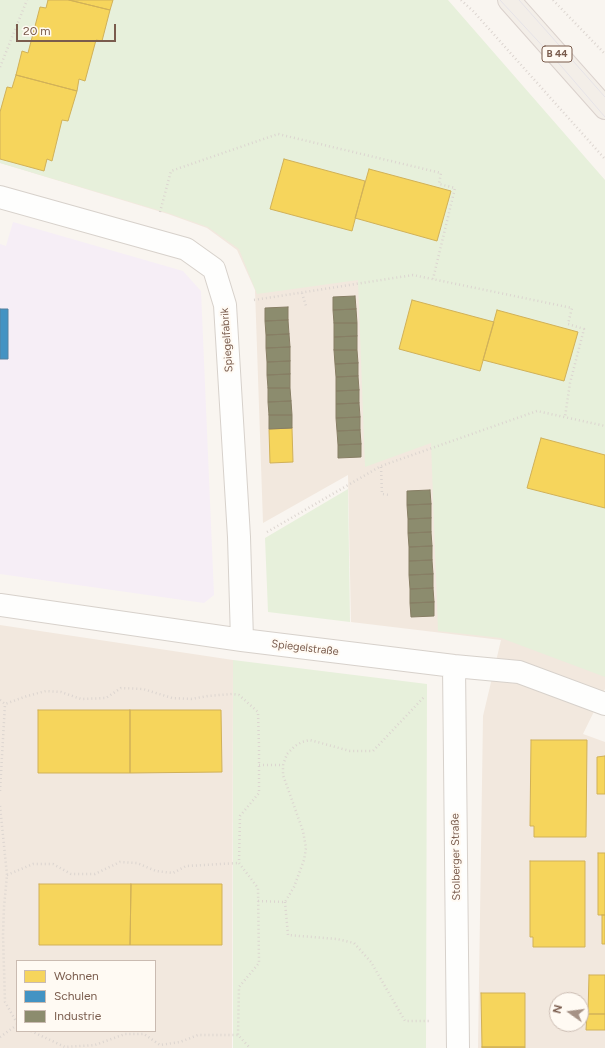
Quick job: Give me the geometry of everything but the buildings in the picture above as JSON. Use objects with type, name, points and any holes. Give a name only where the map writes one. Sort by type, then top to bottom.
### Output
[{"type":"main road","name":"B 44","points":[[509,0],[605,108]]},
{"type":"street","name":"Spiegelfabrik","points":[[0,197],[186,249],[214,269],[225,305],[238,510],[242,640]]},
{"type":"street","name":"Spiegelstraße","points":[[0,605],[242,640],[454,666],[519,672],[605,704]]},
{"type":"street","name":"Stolberger Straße","points":[[454,666],[458,1048]]},
{"type":"path","points":[[0,67],[27,0]]},
{"type":"path","points":[[461,0],[473,11],[605,159]]},
{"type":"path","points":[[553,0],[605,54]]},
{"type":"path","points":[[153,240],[171,171],[278,134],[441,173],[439,184],[455,188],[433,279]]},
{"type":"path","points":[[225,305],[413,275],[572,308],[568,324],[584,329],[570,383],[565,417]]},
{"type":"path","points":[[302,293],[306,306]]},
{"type":"path","points":[[239,537],[264,534],[381,466],[538,411],[605,426]]},
{"type":"path","points":[[381,466],[382,494],[390,495]]},
{"type":"path","points":[[454,666],[373,751],[350,751],[310,740],[302,742],[295,746],[287,754],[283,765],[283,775],[303,831],[306,848],[304,860],[294,887],[285,902],[288,936],[337,939],[354,943],[371,962],[405,1021],[458,1022]]},
{"type":"path","points":[[5,704],[46,691],[61,692],[81,699],[106,698],[121,688],[143,689],[172,698],[191,700],[222,694],[239,695],[258,712],[259,793],[240,816],[239,863],[258,888],[259,963],[239,987],[238,1035],[250,1048]]},
{"type":"path","points":[[0,700],[5,704]]},
{"type":"path","points":[[0,791],[5,704]]},
{"type":"path","points":[[259,765],[283,765]]},
{"type":"path","points":[[0,806],[6,875],[3,935],[5,1002],[16,1022]]},
{"type":"path","points":[[6,875],[33,864],[53,864],[71,874],[95,874],[120,862],[137,862],[156,871],[173,873],[186,866],[239,863]]},
{"type":"path","points":[[258,901],[285,902]]},
{"type":"path","points":[[0,909],[4,907]]},
{"type":"path","points":[[0,1038],[16,1025]]},
{"type":"path","points":[[33,1032],[65,1048],[96,1046],[125,1034],[144,1034],[160,1045],[180,1042],[198,1035],[238,1035]]},
{"type":"shaded area","points":[[0,0],[605,225],[605,689],[583,734],[605,742],[605,1048],[478,1048],[483,716],[501,640],[351,622],[348,475],[263,523],[255,290],[237,250],[207,228],[168,214],[0,163]]},
{"type":"shaded area","points":[[13,222],[183,271],[201,291],[214,595],[204,603],[0,574],[0,244],[6,246]]},
{"type":"shaded area","points":[[0,625],[233,660],[232,1048],[0,1048]]},
{"type":"green space","points":[[0,0],[448,0],[605,180],[605,677],[501,638],[438,631],[431,443],[365,467],[358,280],[257,294],[239,249],[208,227],[168,213],[0,163]]},
{"type":"green space","points":[[348,489],[350,622],[268,612],[265,538]]},
{"type":"green space","points":[[233,660],[427,684],[426,1048],[233,1048]]},
{"type":"tram line","points":[[500,0],[562,67],[605,117]]},
{"type":"tram line","points":[[519,0],[605,97]]}]
